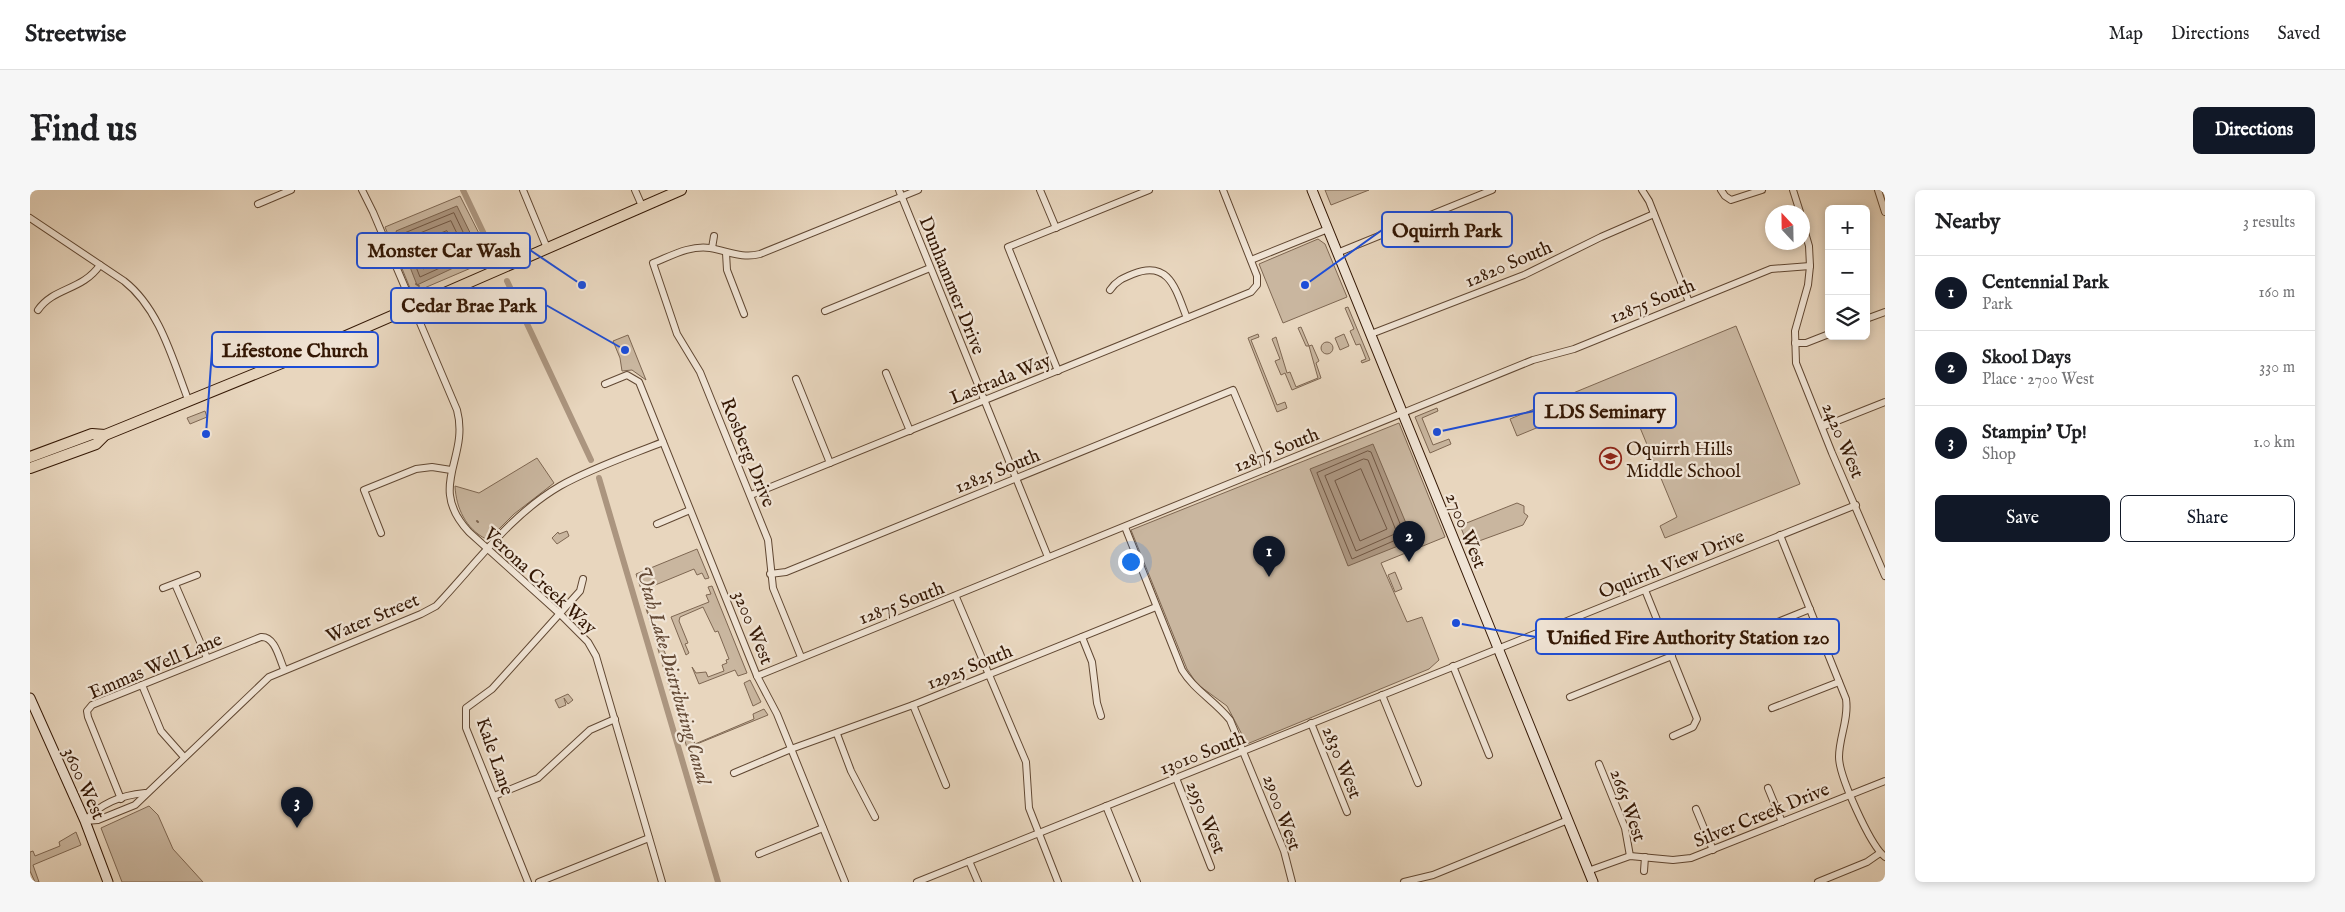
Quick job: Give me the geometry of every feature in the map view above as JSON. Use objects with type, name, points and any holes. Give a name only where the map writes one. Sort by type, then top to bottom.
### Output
[{"type":"main road","points":[[30,468],[96,444],[105,435],[189,402],[682,190]]},
{"type":"main road","name":"2700 West","points":[[1312,190],[1593,882]]},
{"type":"main road","points":[[30,457],[92,434],[105,435]]},
{"type":"main road","name":"3600 West","points":[[30,698],[33,715],[84,821],[108,882]]},
{"type":"street","points":[[258,204],[291,190]]},
{"type":"street","name":"Verona Creek Way","points":[[362,190],[374,212],[412,307],[457,410],[460,424],[458,452],[451,470],[449,495],[452,509],[459,522],[560,614],[588,642],[596,656],[662,882]]},
{"type":"street","points":[[523,190],[547,248]]},
{"type":"street","points":[[635,190],[642,206]]},
{"type":"street","points":[[714,236],[712,248],[726,253],[746,256],[760,254],[900,193],[918,190]]},
{"type":"street","points":[[1040,190],[1056,228]]},
{"type":"street","points":[[1058,371],[1008,247],[1149,190]]},
{"type":"street","points":[[1223,190],[1251,260],[1328,230]]},
{"type":"street","points":[[1337,253],[1492,190]]},
{"type":"street","points":[[1642,190],[1654,214],[1689,302]]},
{"type":"street","points":[[1722,190],[1725,196],[1731,200],[1762,190]]},
{"type":"street","points":[[1793,190],[1798,205]]},
{"type":"street","points":[[1878,190],[1885,212]]},
{"type":"street","name":"Dunhammer Drive","points":[[900,193],[1048,558]]},
{"type":"street","name":"12820 South","points":[[1370,334],[1524,275],[1601,237],[1654,214]]},
{"type":"street","points":[[30,218],[131,286],[148,306],[189,402]]},
{"type":"street","name":"Rosberg Drive","points":[[712,248],[688,249],[653,263],[677,334],[700,372],[768,540],[770,574],[773,588],[801,657]]},
{"type":"street","name":"2420 West","points":[[1809,250],[1808,285],[1795,330],[1798,370],[1885,576]]},
{"type":"street","points":[[726,253],[727,270],[744,314]]},
{"type":"street","name":"Lastrada Way","points":[[751,495],[1249,293],[1257,285],[1257,276],[1251,260]]},
{"type":"street","points":[[38,310],[50,297],[86,281],[100,265]]},
{"type":"street","name":"12875 South","points":[[757,676],[956,597],[1541,357],[1574,349],[1777,267],[1810,266]]},
{"type":"street","points":[[825,311],[930,268]]},
{"type":"street","points":[[1110,290],[1121,279],[1139,272],[1154,270],[1160,272],[1171,282],[1188,318]]},
{"type":"street","points":[[1870,318],[1885,312]]},
{"type":"street","points":[[1795,343],[1806,343],[1825,336]]},
{"type":"street","points":[[886,373],[910,431]]},
{"type":"street","name":"3200 West","points":[[605,384],[627,375],[638,382],[757,676],[791,749],[845,882]]},
{"type":"street","points":[[796,380],[830,463]]},
{"type":"street","name":"12825 South","points":[[770,574],[786,572],[1233,390],[1266,469]]},
{"type":"street","points":[[1822,427],[1885,402]]},
{"type":"street","name":"Water Street","points":[[84,821],[98,820],[135,805],[145,793],[269,677],[436,606],[513,522],[560,486],[595,469],[662,442]]},
{"type":"street","points":[[381,533],[364,490],[416,469],[432,467],[451,470]]},
{"type":"street","name":"Oquirrh View Drive","points":[[1498,649],[1856,504]]},
{"type":"street","points":[[657,524],[690,510]]},
{"type":"street","name":"2900 West","points":[[1125,527],[1156,607],[1188,681],[1215,702],[1230,720],[1284,850],[1292,882]]},
{"type":"street","points":[[1780,535],[1846,699],[1847,710],[1839,762],[1870,839],[1882,855],[1818,882]]},
{"type":"street","points":[[164,588],[196,575]]},
{"type":"street","points":[[560,614],[580,591],[583,579]]},
{"type":"street","points":[[175,584],[207,658]]},
{"type":"street","points":[[1645,590],[1696,715],[1696,724],[1693,727],[1673,736]]},
{"type":"street","points":[[956,597],[1026,762],[1029,808],[1058,882]]},
{"type":"street","name":"12925 South","points":[[734,773],[791,749],[914,705],[1156,607]]},
{"type":"street","points":[[1743,636],[1810,609]]},
{"type":"street","name":"Kale Lane","points":[[528,882],[466,728],[466,708],[492,688],[560,614]]},
{"type":"street","name":"Emmas Well Lane","points":[[120,799],[88,719],[88,711],[94,704],[258,638],[267,637],[273,644],[284,669]]},
{"type":"street","points":[[1082,638],[1092,662],[1097,703],[1101,716]]},
{"type":"street","name":"13010 South","points":[[917,882],[1498,649]]},
{"type":"street","points":[[1570,697],[1672,656]]},
{"type":"street","points":[[1453,666],[1489,754]]},
{"type":"street","points":[[1772,708],[1839,682]]},
{"type":"street","points":[[142,685],[161,731],[184,757]]},
{"type":"street","points":[[1382,695],[1418,783]]},
{"type":"street","points":[[914,705],[946,785]]},
{"type":"street","points":[[494,796],[538,778],[590,730],[614,719]]},
{"type":"street","name":"2830 West","points":[[1311,723],[1347,812]]},
{"type":"street","points":[[837,734],[851,770],[874,816]]},
{"type":"street","name":"2665 West","points":[[1599,764],[1625,828],[1630,856]]},
{"type":"street","name":"2950 West","points":[[1176,778],[1212,866]]},
{"type":"street","name":"Silver Creek Drive","points":[[1588,871],[1630,856],[1679,860],[1713,850],[1885,780]]},
{"type":"street","points":[[1768,788],[1782,822]]},
{"type":"street","name":"Water Street","points":[[84,821],[96,809],[120,799],[145,793]]},
{"type":"street","points":[[1106,806],[1137,882]]},
{"type":"street","points":[[1696,809],[1713,850]]},
{"type":"street","points":[[1404,882],[1433,874],[1568,820]]},
{"type":"street","points":[[759,854],[823,828]]},
{"type":"street","points":[[539,882],[649,838]]},
{"type":"street","points":[[1644,872],[1645,857]]},
{"type":"street","points":[[969,861],[978,882]]},
{"type":"shaded area","points":[[1325,190],[1369,190],[1331,205]]},
{"type":"shaded area","points":[[460,196],[492,259],[415,292],[410,288],[385,227]]},
{"type":"shaded area","points":[[1318,239],[1325,244],[1347,297],[1283,323],[1259,264]]},
{"type":"shaded area","points":[[1348,307],[1370,360],[1362,363],[1361,361],[1366,359],[1360,344],[1356,345],[1350,331],[1354,329],[1345,308]]},
{"type":"shaded area","points":[[1736,326],[1800,484],[1665,538],[1660,526],[1677,517],[1629,401],[1602,412],[1597,403],[1517,436],[1510,419]]},
{"type":"shaded area","points":[[1301,327],[1309,346],[1306,346],[1298,328]]},
{"type":"shaded area","points":[[1258,334],[1259,337],[1251,340],[1277,405],[1285,402],[1287,408],[1277,412],[1248,338]]},
{"type":"shaded area","points":[[1344,334],[1349,346],[1340,350],[1335,338]]},
{"type":"shaded area","points":[[628,335],[646,380],[632,370],[622,371],[620,358],[613,341]]},
{"type":"shaded area","points":[[1276,337],[1287,373],[1290,372],[1296,387],[1318,378],[1309,346],[1312,345],[1319,361],[1316,363],[1321,378],[1292,390],[1285,373],[1281,375],[1275,361],[1280,359],[1272,339]]},
{"type":"shaded area","points":[[1329,342],[1332,343],[1332,353],[1325,354],[1322,353],[1321,346],[1322,343]]},
{"type":"shaded area","points":[[1437,408],[1438,411],[1422,418],[1433,445],[1449,439],[1451,444],[1430,453],[1415,417]]},
{"type":"shaded area","points":[[205,411],[207,417],[190,424],[187,418]]},
{"type":"shaded area","points":[[1399,423],[1445,537],[1381,563],[1407,622],[1422,617],[1439,660],[1429,669],[1247,744],[1227,706],[1197,684],[1187,669],[1131,530]]},
{"type":"shaded area","points":[[537,458],[554,483],[514,514],[491,537],[486,539],[479,535],[463,517],[457,502],[455,486],[479,493]]},
{"type":"shaded area","points":[[1517,503],[1524,506],[1524,513],[1528,516],[1523,525],[1468,545],[1461,528],[1464,524]]},
{"type":"shaded area","points":[[567,531],[569,536],[557,544],[552,538],[558,532],[559,534]]},
{"type":"shaded area","points":[[697,549],[709,578],[705,579],[702,573],[697,575],[694,569],[648,588],[649,592],[643,595],[636,574]]},
{"type":"shaded area","points":[[1395,572],[1402,589],[1395,592],[1388,575]]},
{"type":"shaded area","points":[[712,586],[747,673],[738,676],[735,670],[699,684],[692,667],[696,673],[706,672],[708,677],[724,671],[722,665],[727,663],[726,660],[729,659],[718,631],[715,632],[703,607],[680,617],[679,621],[688,643],[685,644],[689,653],[686,655],[671,617],[709,602],[706,595],[711,594],[708,587]]},
{"type":"shaded area","points":[[645,605],[680,689],[671,693]]},
{"type":"shaded area","points":[[750,680],[761,702],[753,706],[744,683]]},
{"type":"shaded area","points":[[568,694],[573,700],[568,704],[564,698],[566,705],[559,708],[555,700]]},
{"type":"shaded area","points":[[677,697],[679,700],[675,702],[687,740],[693,739],[695,744],[754,719],[753,714],[764,709],[768,715],[687,748],[673,698]]},
{"type":"shaded area","points":[[149,806],[158,815],[173,849],[203,882],[122,882],[101,828]]},
{"type":"shaded area","points":[[76,832],[81,845],[33,865],[39,882],[35,882],[30,871],[30,852],[33,851],[35,856],[60,846],[59,842]]},
{"type":"water","points":[[457,206],[481,255],[417,285],[396,231]]},
{"type":"water","points":[[1373,444],[1413,540],[1348,566],[1310,469]]},
{"type":"waterway","name":"Utah Lake Distributing Canal","points":[[463,190],[494,255]]},
{"type":"waterway","points":[[470,262],[475,260]]},
{"type":"waterway","name":"Utah Lake Distributing Canal","points":[[507,281],[591,460]]},
{"type":"waterway","name":"Utah Lake Distributing Canal","points":[[599,478],[718,882]]},
{"type":"place","name":"Monster Car Wash","points":[[582,285]]},
{"type":"place","name":"Oquirrh Park","points":[[1305,285]]},
{"type":"place","name":"Cedar Brae Park","points":[[625,350]]},
{"type":"place","name":"LDS Seminary","points":[[1437,432]]},
{"type":"place","name":"Lifestone Church","points":[[206,434]]},
{"type":"place","name":"Oquirrh Hills Middle School","points":[[1610,459]]},
{"type":"place","name":"Skool Days","points":[[1409,562]]},
{"type":"place","name":"Centennial Park","points":[[1269,577]]},
{"type":"place","name":"Unified Fire Authority Station 120","points":[[1456,623]]},
{"type":"place","name":"Stampin' Up!","points":[[297,828]]}]
